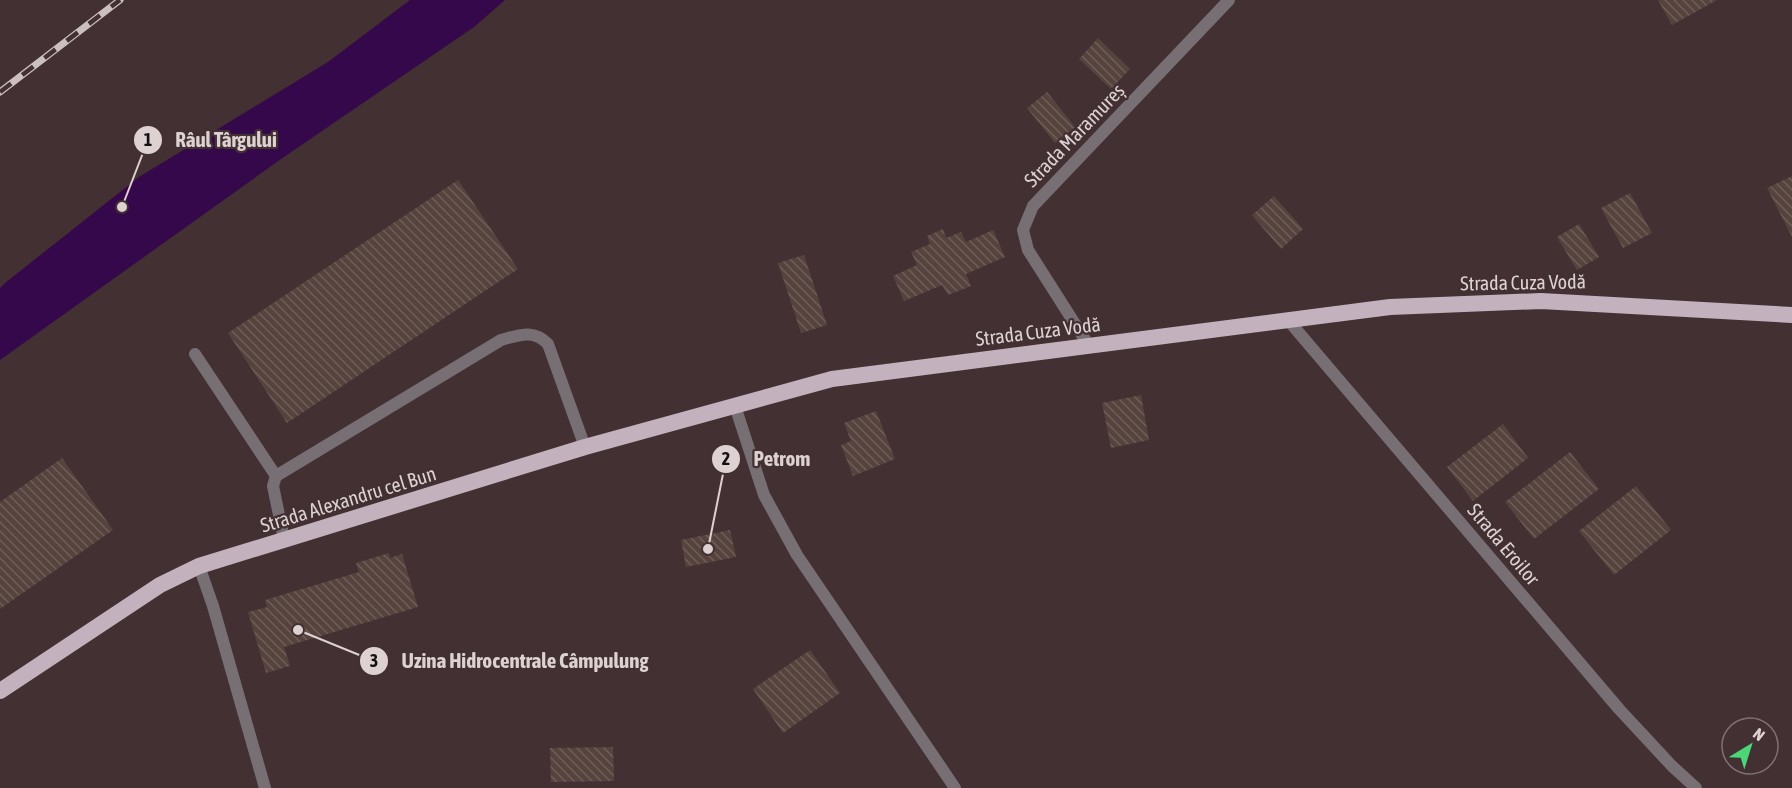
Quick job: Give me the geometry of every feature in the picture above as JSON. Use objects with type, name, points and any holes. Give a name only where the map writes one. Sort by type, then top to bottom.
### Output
[{"type":"highway","name":"Strada Cuza Vodă","points":[[735,406],[832,379],[1390,307],[1541,301],[1792,315]]},
{"type":"highway","name":"Strada Alexandru cel Bun","points":[[0,691],[160,585],[199,566],[585,447],[735,406]]},
{"type":"street","name":"Strada Maramureș","points":[[1089,346],[1028,250],[1023,230],[1033,206],[1229,0]]},
{"type":"street","name":"Strada Eroilor","points":[[1288,320],[1619,709],[1696,788]]},
{"type":"street","points":[[284,539],[273,486],[276,476],[501,340],[528,333],[539,335],[548,344],[585,447]]},
{"type":"street","points":[[195,354],[276,476]]},
{"type":"street","points":[[735,406],[764,495],[796,555],[955,788]]},
{"type":"street","points":[[199,566],[213,606],[265,788]]},
{"type":"shaded area","points":[[410,0],[505,0],[474,27],[281,159],[0,360],[0,288],[5,283],[139,177],[328,62]]},
{"type":"building","points":[[1658,0],[1717,0],[1672,25]]},
{"type":"building","points":[[1098,38],[1130,69],[1111,89],[1079,59]]},
{"type":"building","points":[[1047,92],[1075,127],[1055,143],[1027,108]]},
{"type":"building","points":[[1792,176],[1792,237],[1767,188]]},
{"type":"building","points":[[458,180],[518,269],[287,423],[228,333]]},
{"type":"building","points":[[1630,193],[1652,233],[1623,248],[1601,208]]},
{"type":"building","points":[[1274,196],[1303,229],[1281,249],[1252,215]]},
{"type":"building","points":[[1579,224],[1599,257],[1577,270],[1557,237]]},
{"type":"building","points":[[943,229],[946,238],[961,232],[966,242],[993,230],[1005,257],[966,274],[971,286],[948,295],[942,285],[904,301],[893,276],[917,265],[911,252],[930,244],[927,236]]},
{"type":"building","points":[[804,255],[827,325],[801,333],[778,263]]},
{"type":"building","points":[[1141,395],[1149,440],[1111,448],[1102,403]]},
{"type":"building","points":[[876,411],[895,459],[853,476],[841,445],[851,441],[844,423]]},
{"type":"building","points":[[1503,424],[1528,458],[1473,501],[1447,467]]},
{"type":"building","points":[[1570,452],[1599,489],[1534,539],[1505,502]]},
{"type":"building","points":[[62,458],[113,530],[0,609],[0,502]]},
{"type":"building","points":[[1636,486],[1671,530],[1614,575],[1579,531]]},
{"type":"building","points":[[730,530],[736,557],[686,567],[681,540]]},
{"type":"building","points":[[389,553],[390,558],[402,554],[418,607],[284,647],[290,666],[266,673],[248,612],[267,607],[265,600],[359,572],[356,563]]},
{"type":"building","points":[[810,650],[840,693],[783,733],[753,689]]},
{"type":"building","points":[[613,747],[614,781],[551,782],[550,748]]},
{"type":"railway","points":[[0,92],[120,0]]},
{"type":"place","name":"Râul Târgului","points":[[122,207]]},
{"type":"place","name":"Petrom","points":[[708,549]]},
{"type":"place","name":"Uzina Hidrocentrale Câmpulung","points":[[298,630]]}]
